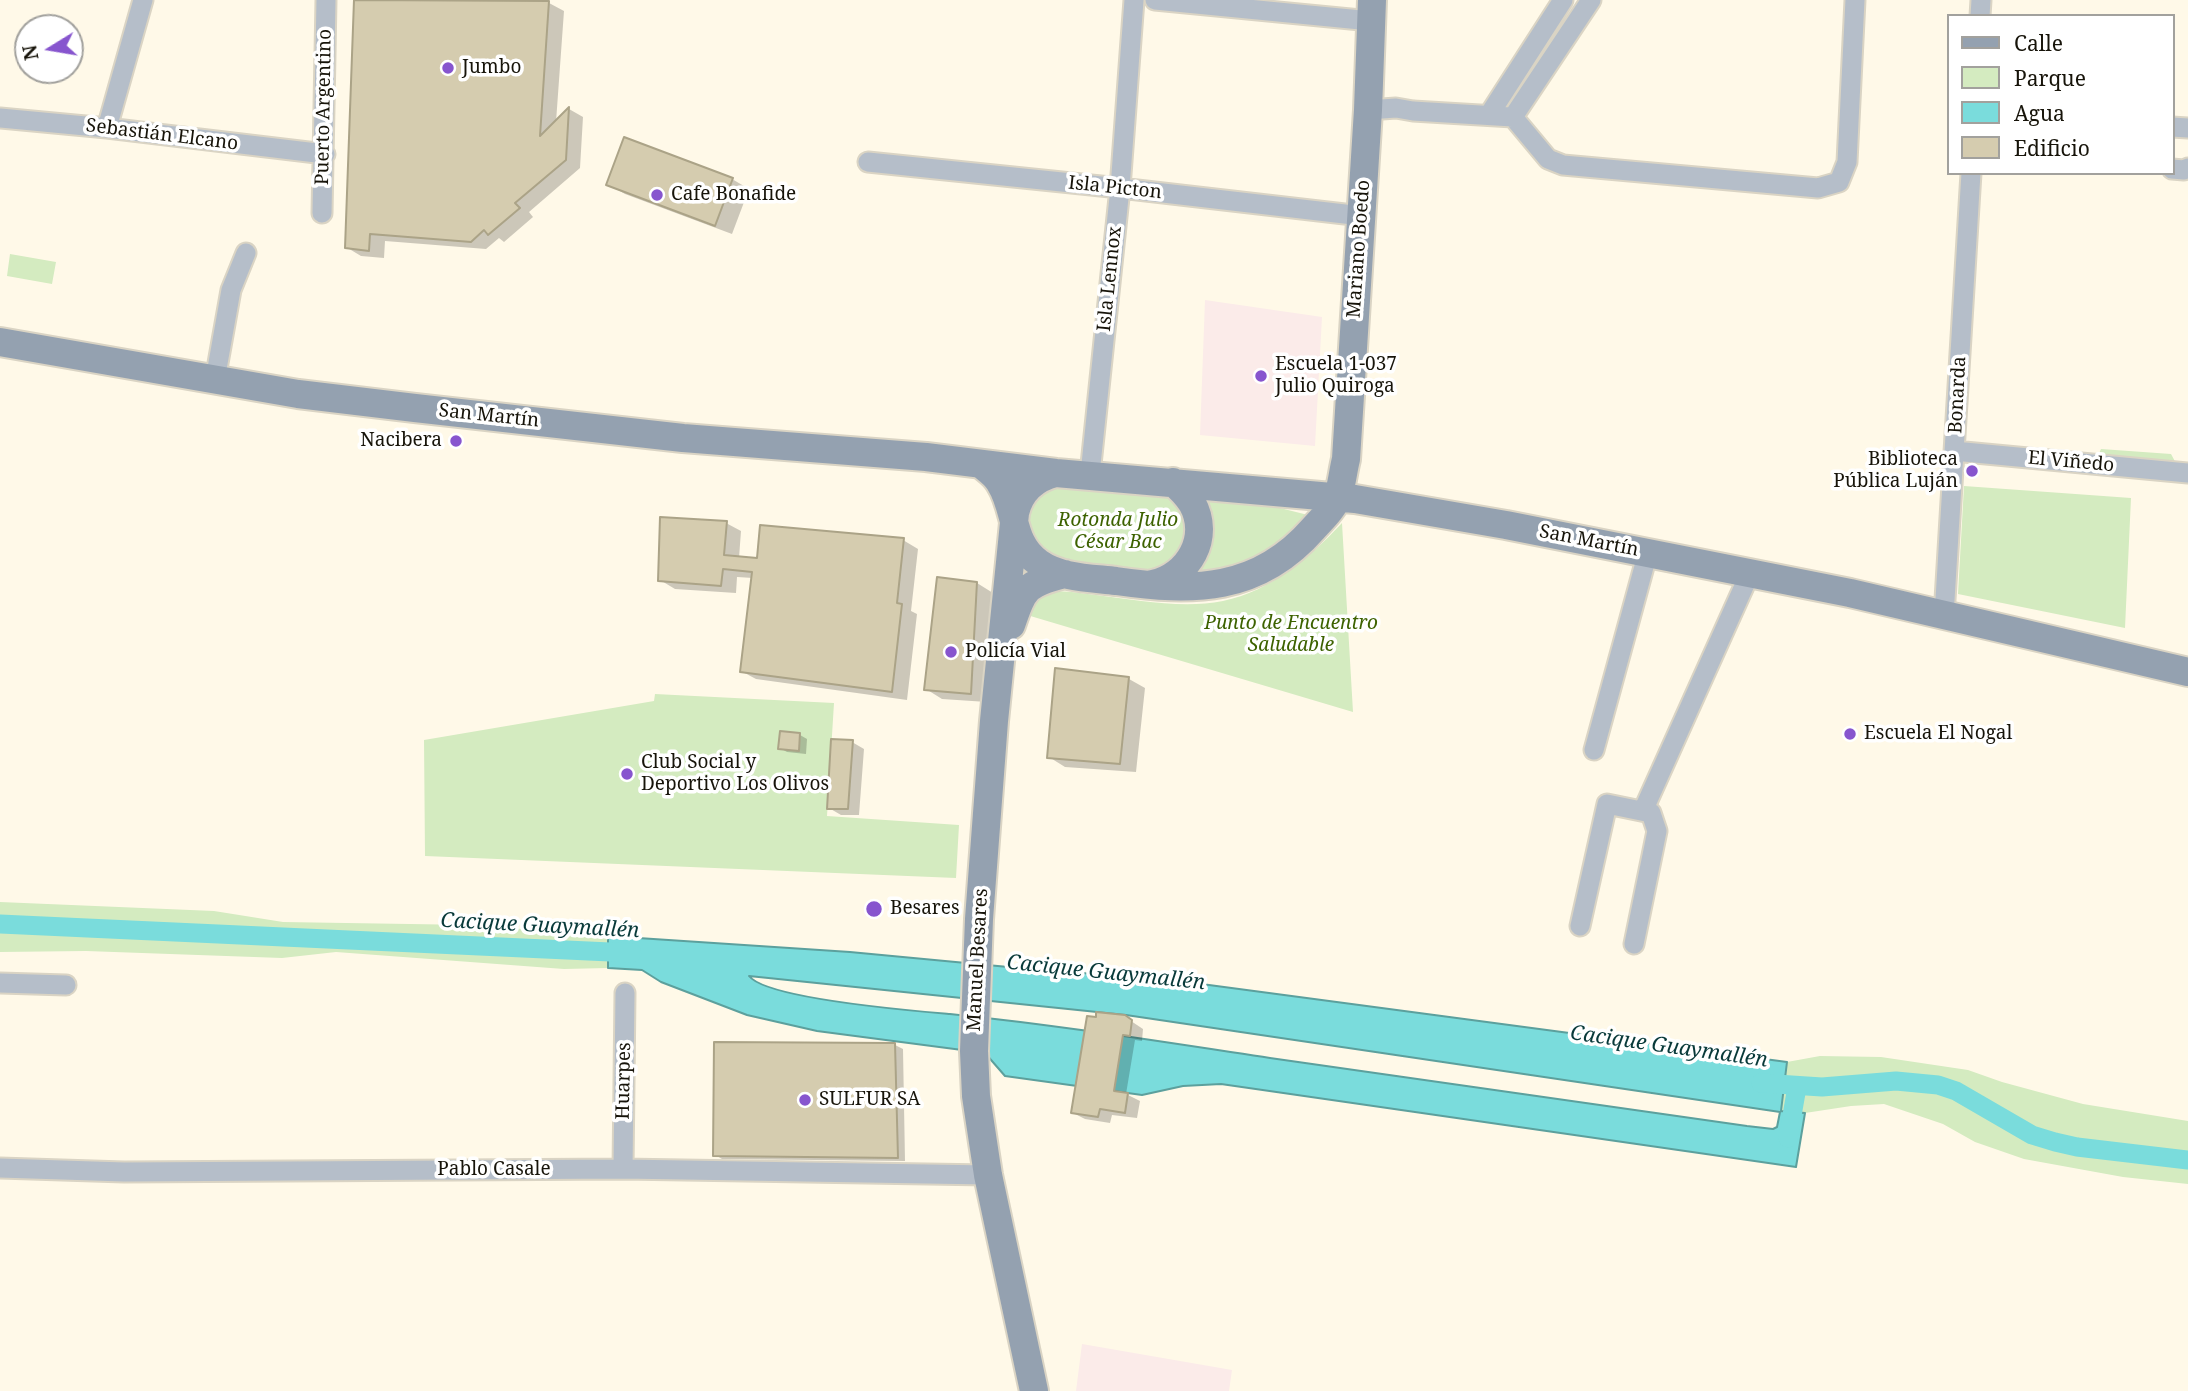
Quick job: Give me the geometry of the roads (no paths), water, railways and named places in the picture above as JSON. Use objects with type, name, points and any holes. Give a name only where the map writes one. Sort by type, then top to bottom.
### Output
[{"type":"main road","name":"Mariano Boedo","points":[[1338,497],[1346,459],[1372,10]]},
{"type":"main road","name":"San Martín","points":[[0,342],[324,397],[683,438],[926,457],[1056,472],[1338,497],[1444,513],[1850,593],[2188,671]]},
{"type":"main road","points":[[981,464],[1001,484],[1013,525],[1023,547],[1035,561],[1065,574],[1141,585],[1205,587],[1258,572],[1280,559],[1305,538],[1338,497]]},
{"type":"main road","points":[[1013,525],[1018,503],[1026,489],[1041,477],[1056,472]]},
{"type":"main road","points":[[1141,585],[1165,581],[1176,575],[1185,568],[1196,546],[1196,511],[1190,500],[1173,482]]},
{"type":"main road","name":"Manuel Besares","points":[[1013,525],[994,721],[977,964],[974,1051],[978,1116],[988,1174],[1034,1391]]},
{"type":"main road","points":[[1001,651],[1019,602],[1027,590],[1040,580],[1065,574]]},
{"type":"street","points":[[107,128],[143,0]]},
{"type":"street","name":"Puerto Argentino","points":[[322,214],[326,0]]},
{"type":"street","name":"Isla Lennox","points":[[1090,474],[1120,188],[1134,0]]},
{"type":"street","points":[[1155,0],[1372,10]]},
{"type":"street","points":[[1489,115],[1563,0]]},
{"type":"street","points":[[1513,117],[1591,0]]},
{"type":"street","points":[[1368,110],[1396,108],[1513,117],[1548,159],[1563,166],[1818,188],[1839,182],[1847,162],[1855,0]]},
{"type":"street","name":"Sebastián Elcano","points":[[0,118],[325,154]]},
{"type":"street","name":"Isla Picton","points":[[868,162],[1362,216]]},
{"type":"street","name":"Bonarda","points":[[1944,616],[1971,175]]},
{"type":"street","points":[[215,380],[231,290],[246,253]]},
{"type":"street","name":"El Viñedo","points":[[1954,451],[2188,473]]},
{"type":"street","points":[[1594,750],[1648,552]]},
{"type":"street","points":[[1643,811],[1750,573]]},
{"type":"street","points":[[1580,926],[1606,804],[1651,813],[1657,831],[1634,944]]},
{"type":"street","points":[[0,984],[66,985]]},
{"type":"street","name":"Huarpes","points":[[623,1169],[625,993]]},
{"type":"street","name":"Pablo Casale","points":[[0,1168],[124,1172],[623,1169],[988,1174]]},
{"type":"water","points":[[608,936],[850,952],[1164,979],[1787,1062],[1781,1111],[1805,1113],[1796,1167],[1221,1084],[1183,1086],[1142,1095],[1005,1076],[985,1053],[817,1031],[747,1015],[661,982],[642,970],[608,968]],"holes":[[[749,976],[1126,1015],[1780,1112],[1777,1127],[1773,1129],[1747,1126],[990,1018],[843,1002],[783,991],[761,984]]]},
{"type":"waterway","name":"Cacique Guaymallén","points":[[0,924],[632,953]]},
{"type":"waterway","name":"Cacique Guaymallén","points":[[1761,1083],[1822,1087],[1896,1081],[1938,1085],[1956,1091],[2032,1135],[2055,1142],[2188,1160]]},
{"type":"waterway","points":[[1788,1138],[1797,1087]]},
{"type":"place","name":"Jumbo","points":[[448,68]]},
{"type":"place","name":"Cafe Bonafide","points":[[657,195]]},
{"type":"place","name":"Escuela 1-037 Julio Quiroga","points":[[1261,376]]},
{"type":"place","name":"Nacibera","points":[[456,441]]},
{"type":"place","name":"Biblioteca Pública Luján","points":[[1972,471]]},
{"type":"place","name":"Policía Vial","points":[[951,652]]},
{"type":"place","name":"Escuela El Nogal","points":[[1850,734]]},
{"type":"place","name":"Club Social y Deportivo Los Olivos","points":[[627,774]]},
{"type":"place","name":"Besares","points":[[874,909]]},
{"type":"place","name":"SULFUR SA","points":[[805,1100]]},
{"type":"park label","name":"Rotonda Julio César Bac","points":[[1118,532]]},
{"type":"park label","name":"Punto de Encuentro Saludable","points":[[1291,635]]}]
